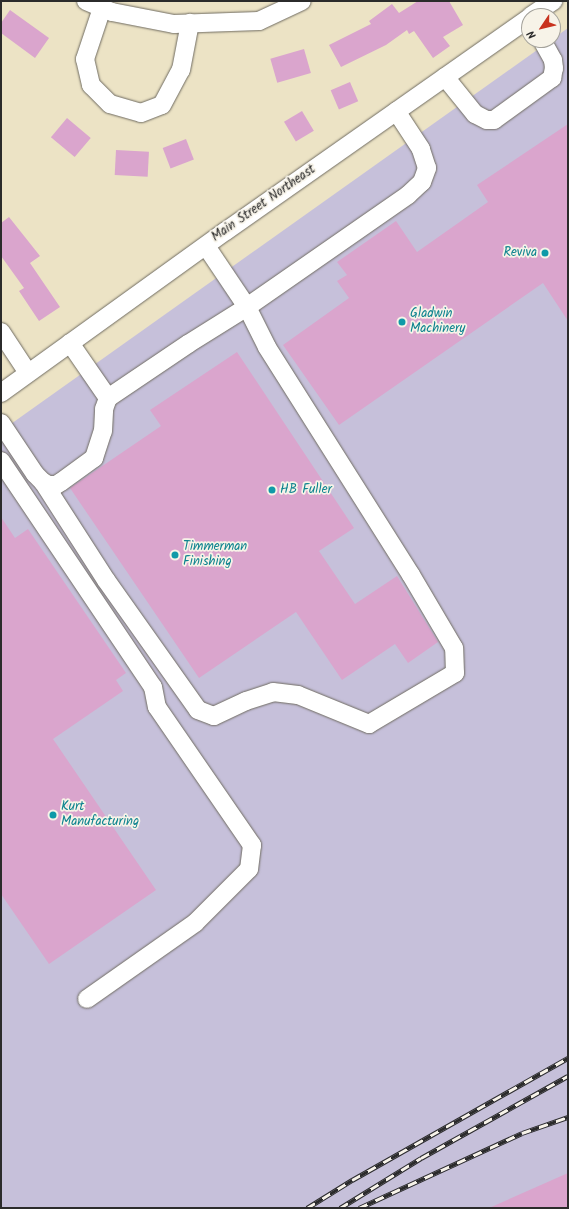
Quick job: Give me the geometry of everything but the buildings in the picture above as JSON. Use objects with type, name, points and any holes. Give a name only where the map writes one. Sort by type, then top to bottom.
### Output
[{"type":"street","points":[[190,23],[181,70],[162,105],[141,113],[110,104],[91,85],[85,59],[94,4],[112,12],[174,24],[190,23],[259,21],[302,1]]},
{"type":"street","name":"Main Street Northeast","points":[[543,8],[553,1]]},
{"type":"street","name":"Main Street Northeast","points":[[1,393],[521,24]]},
{"type":"street","points":[[445,77],[475,114],[486,120],[494,120],[552,78],[554,68],[546,48]]},
{"type":"street","points":[[43,482],[56,485],[94,458],[103,431],[104,410],[108,398],[188,344],[247,307],[408,195],[422,182],[427,168],[421,149],[396,111]]},
{"type":"street","points":[[1,423],[43,482],[106,580],[198,710],[214,716],[246,701],[273,692],[298,695],[369,724],[455,672],[454,648],[411,575],[267,347],[247,307],[206,246]]},
{"type":"street","points":[[1,332],[28,373]]},
{"type":"street","points":[[70,343],[108,398]]},
{"type":"street","points":[[1,461],[7,483],[153,687],[156,707],[252,845],[249,869],[195,923],[87,999]]},
{"type":"shaded area","points":[[568,28],[568,1208],[1,1208],[1,431],[540,48],[561,48],[561,33]]},
{"type":"railway","points":[[307,1208],[352,1180],[568,1058]]},
{"type":"railway","points":[[340,1208],[421,1158],[568,1076]]},
{"type":"railway","points":[[359,1208],[522,1133],[568,1117]]},
{"type":"place","name":"Reviva","points":[[545,253]]},
{"type":"place","name":"Gladwin Machinery","points":[[402,322]]},
{"type":"place","name":"HB Fuller","points":[[272,490]]},
{"type":"place","name":"Timmerman Finishing","points":[[175,555]]},
{"type":"place","name":"Kurt Manufacturing","points":[[53,815]]}]
